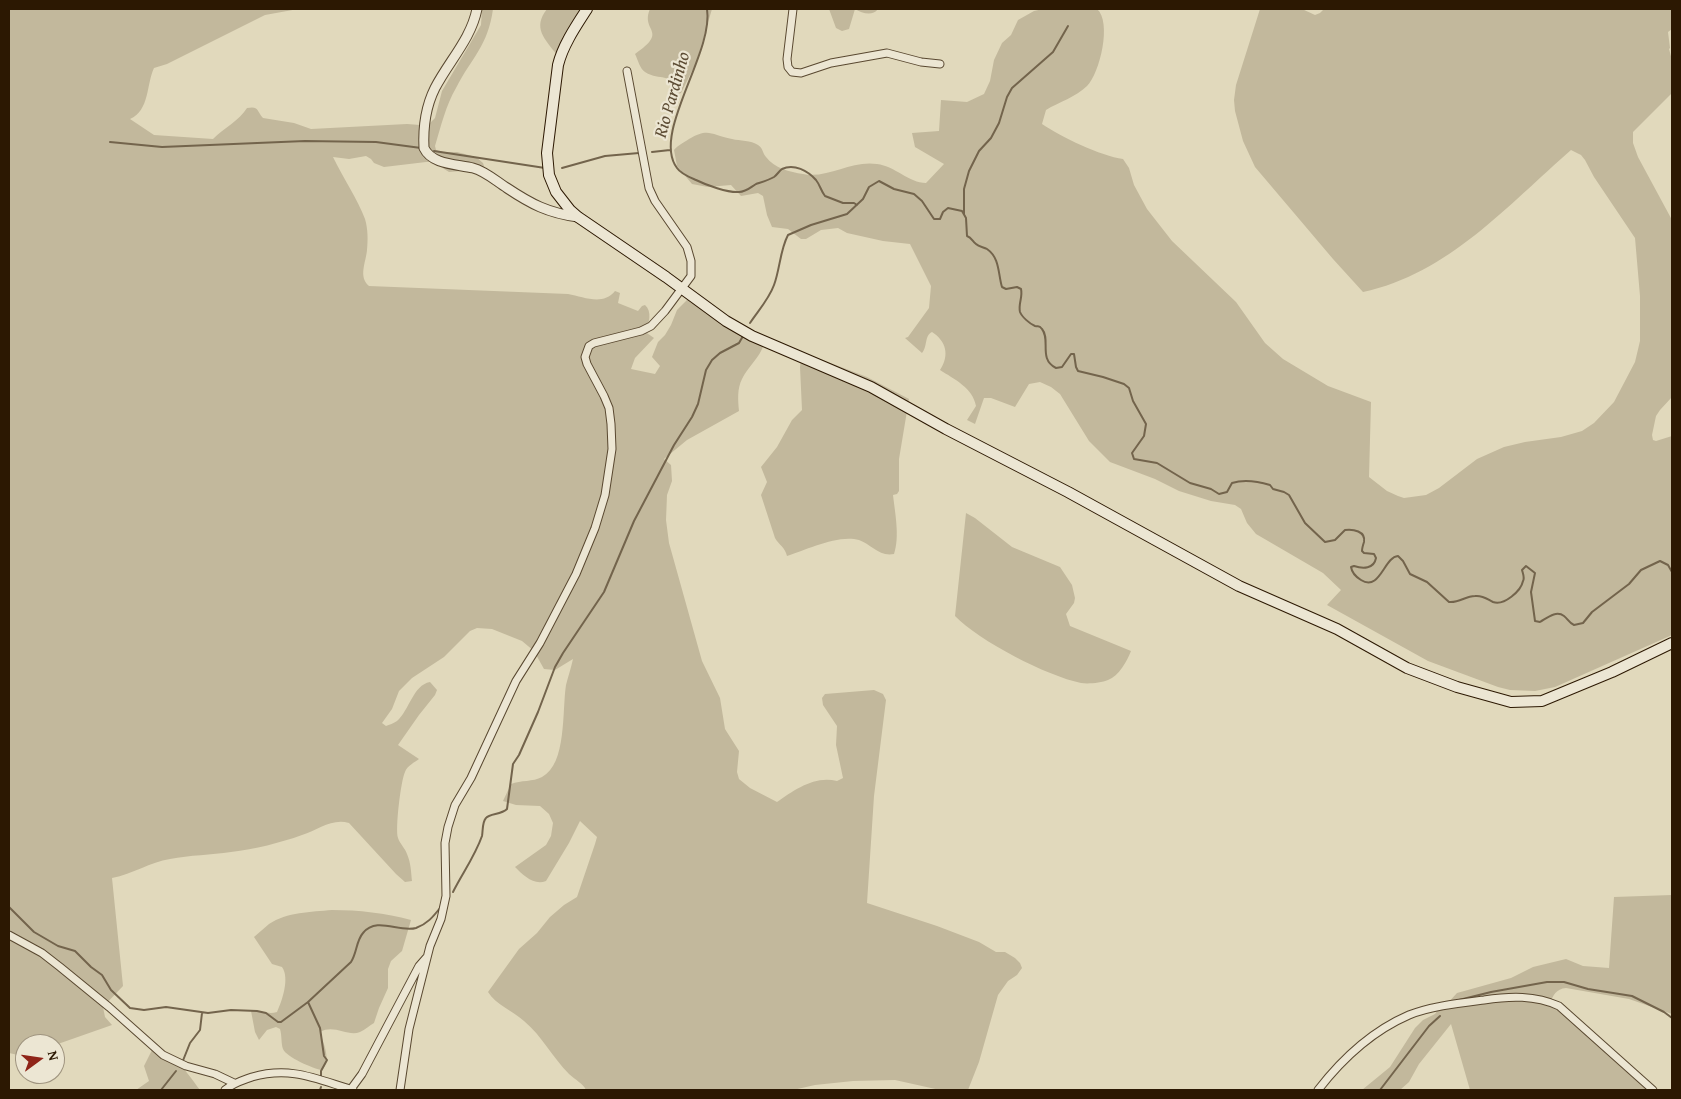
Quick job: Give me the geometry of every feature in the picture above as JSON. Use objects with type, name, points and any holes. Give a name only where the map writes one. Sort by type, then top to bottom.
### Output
[{"type":"main road","points":[[587,9],[560,58],[547,153],[549,175],[556,192],[570,210],[726,321],[752,336],[871,387],[946,429],[1076,496],[1239,586],[1337,629],[1406,668],[1442,682],[1498,700],[1520,703],[1542,701],[1612,672],[1672,643]]},
{"type":"street","points":[[477,9],[472,27],[458,53],[436,86],[428,104],[424,127],[424,148],[431,156],[441,161],[475,168],[539,208],[560,214],[578,216]]},
{"type":"street","points":[[793,9],[786,59],[788,67],[792,72],[801,73],[831,63],[887,53],[921,62],[940,64]]},
{"type":"street","points":[[400,1090],[409,1029],[428,955],[441,919],[446,896],[445,843],[455,805],[471,778],[516,681],[540,643],[576,574],[595,528],[605,495],[612,449],[612,424],[609,408],[604,396],[587,364],[586,350],[588,346],[594,343],[641,331],[651,326],[665,312],[691,276],[690,253],[648,188],[627,70]]},
{"type":"street","points":[[9,935],[42,953],[60,967],[109,1006],[163,1055],[186,1066],[215,1074],[234,1082]]},
{"type":"street","points":[[225,1090],[234,1082],[265,1074],[287,1072],[318,1078],[352,1090],[418,966],[428,955]]},
{"type":"street","points":[[1318,1090],[1334,1069],[1360,1046],[1380,1031],[1409,1016],[1443,1006],[1508,997],[1544,1000],[1559,1006],[1653,1090]]},
{"type":"shaded area","points":[[9,9],[298,9],[265,15],[167,64],[154,68],[141,110],[130,119],[154,135],[213,139],[240,117],[247,108],[257,109],[263,118],[294,123],[311,129],[430,123],[435,118],[442,91],[481,25],[482,9],[493,9],[491,22],[479,51],[449,101],[435,146],[436,150],[442,152],[457,152],[476,157],[483,163],[485,169],[449,172],[433,162],[384,167],[374,163],[366,156],[349,159],[333,157],[365,219],[368,242],[363,269],[364,278],[369,286],[568,294],[593,299],[605,298],[615,291],[620,293],[618,303],[638,311],[645,305],[649,311],[648,325],[644,331],[654,338],[635,358],[631,369],[655,374],[660,366],[652,357],[658,342],[671,325],[677,310],[693,294],[716,312],[765,337],[760,354],[740,383],[738,395],[739,411],[687,440],[664,459],[671,465],[672,481],[667,495],[666,520],[669,543],[702,661],[720,698],[725,729],[739,751],[737,772],[739,779],[750,788],[777,802],[798,788],[813,782],[821,780],[837,781],[843,778],[836,745],[837,726],[823,705],[822,698],[825,694],[874,690],[883,694],[886,700],[874,796],[867,903],[937,926],[979,942],[996,952],[1005,952],[1015,958],[1022,968],[1017,975],[1008,981],[998,995],[979,1062],[968,1090],[940,1090],[895,1080],[853,1081],[815,1085],[793,1090],[586,1090],[583,1085],[571,1076],[530,1027],[491,997],[488,992],[519,949],[537,933],[550,917],[577,897],[597,837],[580,821],[546,881],[533,881],[515,867],[546,845],[551,836],[553,823],[549,814],[540,806],[516,805],[503,801],[511,784],[542,777],[556,761],[562,736],[566,685],[573,659],[555,670],[544,669],[534,651],[522,641],[492,629],[477,628],[470,631],[444,657],[412,678],[399,691],[392,709],[382,723],[386,726],[397,721],[415,693],[424,684],[430,682],[437,690],[398,745],[419,759],[407,768],[403,777],[397,825],[398,838],[406,852],[411,868],[412,881],[405,882],[349,823],[343,822],[331,823],[308,833],[276,843],[231,852],[163,861],[112,878],[123,986],[103,1007],[105,1017],[112,1025],[65,1041],[65,1034],[15,1034],[15,1054],[9,1053]]},
{"type":"shaded area","points":[[547,9],[580,9],[563,36],[557,55],[540,28]]},
{"type":"shaded area","points":[[650,9],[712,9],[696,63],[681,93],[677,94],[668,79],[643,71],[635,54],[651,40],[652,31],[648,22]]},
{"type":"shaded area","points":[[829,9],[855,9],[849,29],[842,31],[836,28]]},
{"type":"shaded area","points":[[855,9],[878,9],[870,14]]},
{"type":"shaded area","points":[[1043,9],[1097,9],[1104,25],[1104,36],[1100,59],[1092,79],[1078,93],[1046,110],[1042,124],[1081,145],[1123,159],[1129,168],[1134,185],[1147,209],[1172,241],[1236,302],[1265,343],[1283,359],[1328,386],[1371,402],[1369,477],[1387,491],[1404,498],[1426,495],[1439,488],[1477,459],[1504,447],[1561,437],[1582,431],[1594,423],[1614,402],[1635,362],[1640,341],[1640,296],[1635,238],[1594,177],[1585,160],[1581,155],[1571,150],[1500,214],[1450,254],[1394,283],[1363,292],[1255,167],[1243,141],[1234,100],[1236,85],[1260,9],[1302,9],[1315,15],[1324,9],[1672,9],[1672,29],[1668,32],[1672,60],[1672,93],[1633,132],[1633,143],[1638,157],[1672,220],[1672,397],[1656,416],[1652,435],[1653,440],[1656,441],[1672,436],[1672,635],[1555,687],[1535,691],[1510,690],[1498,687],[1428,661],[1327,605],[1341,590],[1323,573],[1256,534],[1247,523],[1241,509],[1235,505],[1211,501],[1179,491],[1155,479],[1110,462],[1089,441],[1060,394],[1051,387],[1040,382],[1029,384],[1015,407],[991,398],[984,398],[975,424],[967,420],[976,406],[967,389],[940,370],[946,354],[941,340],[932,332],[927,339],[922,353],[905,338],[908,337],[929,308],[931,286],[910,244],[883,241],[847,233],[838,228],[821,230],[806,239],[801,239],[788,229],[772,227],[763,196],[758,193],[741,196],[731,185],[708,187],[692,184],[677,166],[674,150],[679,145],[701,133],[710,133],[755,143],[761,147],[769,161],[793,172],[812,175],[821,174],[867,163],[884,165],[914,180],[926,183],[944,164],[915,147],[912,133],[939,131],[941,100],[967,102],[984,94],[990,81],[994,60],[1002,43],[1011,35],[1018,20],[1034,11]]},
{"type":"shaded area","points":[[802,352],[867,377],[909,399],[899,459],[899,491],[893,495],[897,533],[894,554],[884,554],[859,540],[842,539],[787,556],[785,550],[775,538],[761,495],[767,482],[761,467],[777,447],[792,420],[802,410],[800,367]]},
{"type":"shaded area","points":[[966,513],[1012,547],[1060,567],[1072,585],[1075,598],[1074,603],[1066,614],[1070,626],[1131,651],[1125,664],[1116,675],[1102,682],[1081,683],[1050,673],[996,646],[966,626],[955,616]]},
{"type":"shaded area","points":[[1672,895],[1672,1014],[1629,999],[1566,988],[1555,993],[1550,1004],[1568,1015],[1650,1090],[1470,1090],[1451,1024],[1419,1064],[1409,1082],[1400,1090],[1362,1090],[1390,1067],[1415,1028],[1423,1020],[1435,1014],[1441,1005],[1446,1005],[1457,993],[1511,978],[1533,967],[1566,959],[1583,966],[1609,968],[1614,897]]},
{"type":"shaded area","points":[[332,910],[372,912],[411,920],[402,951],[391,961],[388,969],[388,988],[374,1023],[355,1033],[330,1029],[320,1032],[327,1056],[322,1070],[289,1056],[282,1047],[280,1029],[276,1027],[267,1030],[259,1040],[255,1032],[251,1011],[277,1012],[283,996],[285,977],[282,967],[272,964],[254,937],[269,924],[283,917],[299,913]]},
{"type":"shaded area","points":[[153,1048],[161,1050],[174,1059],[200,1090],[136,1090],[149,1081],[144,1066]]},
{"type":"waterway","name":"Rio Pardinho","points":[[707,9],[707,27],[702,48],[677,114],[672,135],[671,153],[677,168],[685,175],[705,184],[723,190],[742,192],[772,178],[782,169],[796,167],[813,177],[825,196],[843,203],[854,203],[857,205]]},
{"type":"waterway","points":[[964,214],[964,189],[969,171],[979,151],[991,138],[999,123],[1007,97],[1012,88],[1053,52],[1068,26]]},
{"type":"waterway","points":[[110,142],[162,147],[305,141],[376,142],[421,148]]},
{"type":"waterway","points":[[652,152],[670,150]]},
{"type":"waterway","points":[[434,151],[545,168]]},
{"type":"waterway","points":[[562,168],[605,156],[639,153]]},
{"type":"waterway","name":"Rio Pardinho","points":[[750,323],[772,290],[788,235],[811,225],[847,214],[863,199],[869,187],[879,181],[894,189],[914,194],[922,201],[934,219],[940,219],[943,212],[948,208],[962,211],[966,218],[967,236],[977,245],[987,249],[994,257],[998,266],[1002,287],[1006,289],[1017,287],[1021,289],[1020,312],[1029,322],[1042,329],[1045,338],[1047,360],[1051,364],[1056,368],[1062,367],[1071,354],[1074,354],[1078,371],[1103,377],[1124,384],[1129,388],[1133,401],[1146,424],[1144,436],[1132,453],[1134,459],[1157,463],[1190,483],[1211,489],[1219,494],[1227,492],[1232,483],[1241,481],[1260,482],[1270,485],[1273,489],[1289,495],[1305,523],[1325,542],[1335,540],[1345,530],[1361,533],[1364,538],[1362,551],[1374,554],[1376,558],[1371,566],[1351,567],[1354,575],[1361,580],[1373,581],[1389,562],[1398,556],[1410,574],[1427,582],[1449,602],[1478,596],[1497,603],[1507,600],[1519,589],[1524,579],[1522,570],[1526,566],[1535,573],[1531,592],[1535,621],[1540,622],[1552,615],[1561,614],[1574,625],[1583,623],[1592,612],[1629,584],[1641,570],[1660,561],[1668,565],[1672,572]]},
{"type":"waterway","points":[[453,892],[479,843],[485,820],[488,816],[507,809],[513,764],[519,755],[538,712],[555,667],[604,592],[634,521],[698,404],[706,370],[712,360],[720,353],[739,343],[743,336]]},
{"type":"waterway","points":[[9,907],[34,932],[58,946],[75,951],[102,975],[111,990],[130,1008],[144,1010],[166,1007],[208,1013],[231,1010],[257,1011],[266,1013],[278,1022],[281,1022],[308,1002],[351,962],[361,936],[369,928],[381,925],[409,929],[416,928],[430,920],[440,908]]},
{"type":"waterway","points":[[1459,1000],[1547,982],[1564,982],[1588,989],[1632,996],[1672,1018]]},
{"type":"waterway","points":[[308,1002],[320,1028],[324,1056],[327,1060],[321,1071],[321,1077]]},
{"type":"waterway","points":[[182,1063],[190,1043],[200,1030],[202,1013]]},
{"type":"waterway","points":[[1380,1090],[1429,1026],[1440,1016]]},
{"type":"waterway","points":[[161,1090],[176,1071]]}]
